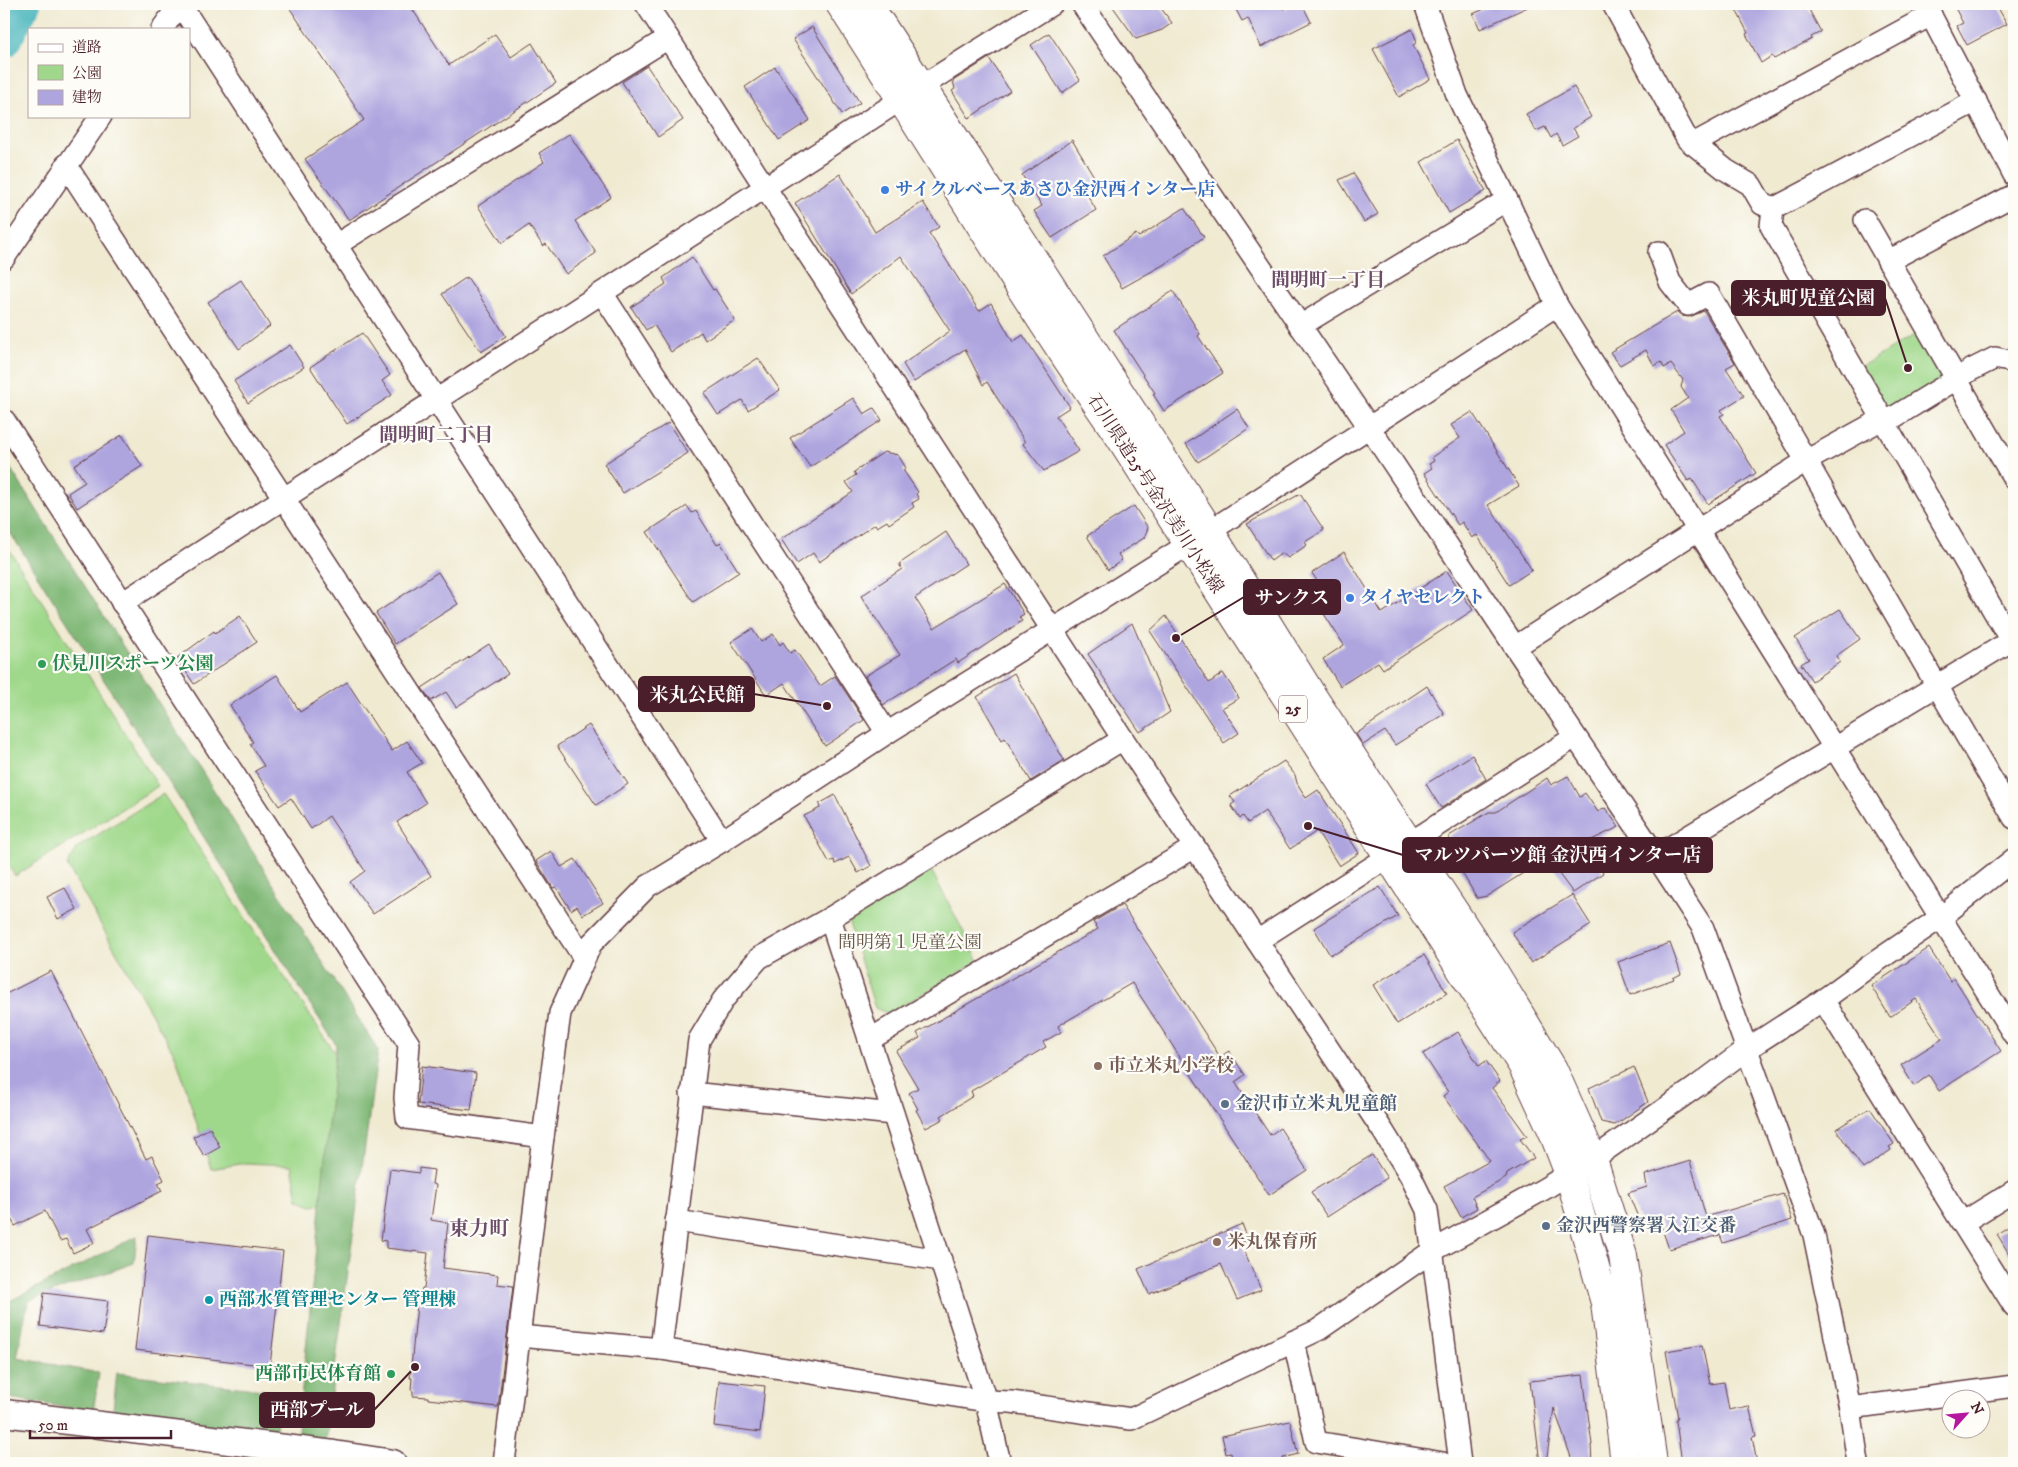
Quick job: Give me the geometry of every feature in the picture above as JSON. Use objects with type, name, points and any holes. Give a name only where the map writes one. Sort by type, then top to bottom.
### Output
[{"type":"main road","name":"石川県道25号金沢美川小松線","points":[[840,4],[911,93],[1199,538],[1313,697],[1398,850],[1522,1065],[1553,1132],[1569,1174],[1605,1303],[1625,1463]]},
{"type":"main road","name":"石川県道25号金沢美川小松線","points":[[868,4],[911,93]]},
{"type":"main road","name":"石川県道25号金沢美川小松線","points":[[1398,850],[1493,970],[1553,1069],[1592,1160],[1623,1256],[1653,1463]]},
{"type":"street","points":[[163,28],[180,4],[722,841]]},
{"type":"street","points":[[646,4],[1123,739],[1383,1131],[1410,1175],[1428,1210],[1460,1463]]},
{"type":"street","points":[[122,603],[765,187],[1052,4]]},
{"type":"street","points":[[1082,4],[1369,428],[1703,928],[1814,1236],[1850,1408],[1858,1463]]},
{"type":"street","points":[[1425,4],[1457,95],[1557,305],[1696,530],[2014,1035]]},
{"type":"street","points":[[1615,4],[1687,139],[1726,170],[1751,186],[1762,204],[1773,209]]},
{"type":"street","points":[[1693,144],[1928,9],[2014,175]]},
{"type":"street","points":[[336,245],[668,38]]},
{"type":"street","points":[[1773,209],[1976,101]]},
{"type":"street","points":[[4,258],[100,118]]},
{"type":"street","points":[[66,165],[584,958]]},
{"type":"street","points":[[1888,261],[2014,195]]},
{"type":"street","points":[[1300,326],[1507,200]]},
{"type":"street","points":[[1656,856],[2013,642],[1771,226],[1773,209]]},
{"type":"street","points":[[1866,220],[2014,479]]},
{"type":"street","points":[[1660,252],[1670,282],[1688,304],[1709,294],[2014,818]]},
{"type":"street","points":[[602,292],[887,733]]},
{"type":"street","points":[[504,1463],[543,1137],[560,1013],[591,944],[648,886],[722,841],[887,733],[1199,538],[1557,305]]},
{"type":"street","points":[[1515,648],[1806,461],[1875,423],[1886,422],[1995,358],[2014,362]]},
{"type":"street","points":[[4,420],[410,1044],[405,1098],[406,1118],[543,1137]]},
{"type":"street","points":[[1257,941],[1575,737]]},
{"type":"street","points":[[661,1349],[699,1040],[723,1000],[759,958],[830,918],[1123,739]]},
{"type":"street","points":[[869,1040],[1195,847]]},
{"type":"street","points":[[519,1336],[661,1349],[986,1401],[1011,1402],[1130,1419],[1318,1330],[1434,1250],[1592,1160],[1747,1049],[1823,1000],[1940,918],[2014,859]]},
{"type":"street","points":[[830,918],[986,1401],[1000,1463]]},
{"type":"street","points":[[1823,1000],[2014,1306]]},
{"type":"street","points":[[691,1093],[893,1114]]},
{"type":"street","points":[[1962,1223],[2014,1191]]},
{"type":"street","points":[[676,1221],[941,1260]]},
{"type":"street","points":[[1294,1341],[1316,1442],[1443,1463]]},
{"type":"street","points":[[1850,1408],[2014,1386]]},
{"type":"street","points":[[4,1413],[393,1463]]},
{"type":"green space","points":[[1921,331],[1944,378],[1890,410],[1884,409],[1860,367]]},
{"type":"green space","points":[[4,458],[378,1050],[325,1441],[297,1440],[336,1045],[4,523]]},
{"type":"green space","name":"伏見川スポーツ公園","points":[[4,541],[158,786],[15,876],[4,859]]},
{"type":"green space","points":[[163,794],[343,1065],[334,1203],[311,1205],[298,1199],[292,1165],[245,1163],[211,1169],[176,1057],[67,865],[78,847]]},
{"type":"green space","name":"間明第１児童公園","points":[[931,870],[979,961],[888,1014],[875,1008],[848,920]]},
{"type":"green space","points":[[137,1236],[134,1263],[28,1301],[17,1358],[99,1373],[93,1412],[4,1397],[4,1304]]},
{"type":"green space","points":[[117,1373],[280,1392],[275,1438],[112,1418]]},
{"type":"building","points":[[287,4],[409,4],[449,65],[495,34],[511,57],[532,43],[556,83],[349,220],[305,159],[364,120]]},
{"type":"building","points":[[1111,4],[1158,4],[1172,23],[1162,30],[1136,39]]},
{"type":"building","points":[[1233,4],[1281,4],[1283,9],[1295,4],[1302,4],[1311,22],[1261,47],[1248,18],[1242,21]]},
{"type":"building","points":[[1495,4],[1534,4],[1480,29],[1473,14]]},
{"type":"building","points":[[1733,4],[1798,4],[1800,8],[1806,4],[1821,32],[1811,37],[1812,39],[1774,59],[1772,56],[1761,63]]},
{"type":"building","points":[[1953,4],[1996,4],[2007,24],[1967,45],[1957,26],[1963,23]]},
{"type":"building","points":[[812,27],[860,103],[842,114],[793,39]]},
{"type":"building","points":[[1412,29],[1417,42],[1413,45],[1430,79],[1399,97],[1373,49]]},
{"type":"building","points":[[1049,33],[1080,80],[1062,93],[1031,45]]},
{"type":"building","points":[[989,58],[1010,91],[969,118],[952,91],[955,89],[953,81]]},
{"type":"building","points":[[647,66],[683,120],[658,137],[622,82]]},
{"type":"building","points":[[775,67],[810,120],[779,140],[745,87]]},
{"type":"building","points":[[1574,87],[1591,117],[1573,128],[1578,136],[1562,145],[1556,134],[1551,138],[1545,127],[1536,131],[1526,114]]},
{"type":"building","points":[[569,134],[611,197],[575,221],[596,253],[566,274],[546,244],[543,246],[529,225],[502,243],[478,206],[544,162],[539,153]]},
{"type":"building","points":[[1072,140],[1101,188],[1088,196],[1096,210],[1052,238],[1034,211],[1042,206],[1022,175]]},
{"type":"building","points":[[1457,140],[1486,191],[1449,213],[1421,162]]},
{"type":"building","points":[[1353,173],[1378,214],[1364,222],[1339,180]]},
{"type":"building","points":[[840,174],[875,232],[923,202],[939,227],[929,233],[979,311],[991,303],[1013,342],[1023,335],[1070,407],[1056,416],[1079,451],[1044,471],[1023,444],[1025,442],[987,382],[983,385],[965,349],[914,382],[903,364],[950,331],[901,256],[851,294],[795,203]]},
{"type":"building","points":[[1184,208],[1204,237],[1163,265],[1122,288],[1103,256],[1136,234],[1139,237]]},
{"type":"building","points":[[692,257],[735,320],[705,340],[701,332],[671,352],[654,325],[646,330],[631,307],[666,284],[663,278]]},
{"type":"building","points":[[467,277],[506,336],[481,352],[442,294]]},
{"type":"building","points":[[241,280],[270,326],[239,349],[208,302]]},
{"type":"building","points":[[1173,291],[1200,334],[1198,336],[1223,373],[1164,411],[1153,394],[1155,393],[1114,330]]},
{"type":"building","points":[[1704,311],[1735,363],[1726,368],[1744,396],[1721,410],[1724,414],[1720,416],[1756,473],[1708,504],[1692,479],[1688,481],[1664,445],[1684,431],[1671,410],[1688,398],[1681,387],[1683,380],[1671,364],[1664,368],[1661,362],[1654,366],[1646,350],[1620,365],[1610,352],[1677,312],[1682,316],[1689,317]]},
{"type":"building","points":[[362,333],[390,375],[382,381],[392,395],[347,424],[310,367]]},
{"type":"building","points":[[290,345],[304,367],[248,403],[234,381]]},
{"type":"building","points":[[758,358],[780,390],[748,410],[742,400],[718,415],[704,393]]},
{"type":"building","points":[[853,398],[864,414],[874,408],[882,420],[810,467],[790,438]]},
{"type":"building","points":[[1237,409],[1249,428],[1198,462],[1186,444]]},
{"type":"building","points":[[1472,412],[1519,486],[1488,505],[1532,570],[1509,585],[1477,535],[1472,538],[1462,522],[1458,525],[1424,473],[1432,468],[1429,464],[1434,461],[1432,457],[1460,438],[1451,425]]},
{"type":"building","points":[[668,423],[688,453],[623,493],[604,464]]},
{"type":"building","points":[[122,435],[142,466],[77,508],[68,493],[85,482],[74,465]]},
{"type":"building","points":[[884,452],[898,455],[906,468],[903,470],[918,492],[916,494],[919,499],[912,503],[914,507],[889,524],[887,521],[877,527],[875,524],[819,562],[813,553],[797,564],[781,539],[853,492],[846,482],[856,475],[854,472]]},
{"type":"building","points":[[1300,494],[1324,530],[1305,542],[1307,545],[1288,558],[1282,553],[1271,561],[1247,524]]},
{"type":"building","points":[[687,506],[692,513],[696,511],[717,545],[720,542],[739,572],[693,602],[647,532]]},
{"type":"building","points":[[1134,506],[1148,528],[1144,538],[1118,554],[1122,560],[1108,570],[1087,536]]},
{"type":"building","points":[[946,532],[966,564],[915,598],[934,628],[1005,584],[1024,614],[1019,617],[1022,621],[958,663],[956,659],[883,705],[865,676],[900,655],[861,596],[902,569],[899,564]]},
{"type":"building","points":[[1344,552],[1382,613],[1447,571],[1473,610],[1383,669],[1378,662],[1340,686],[1323,659],[1344,645],[1324,614],[1334,607],[1312,573]]},
{"type":"building","points":[[438,572],[458,604],[395,644],[376,613]]},
{"type":"building","points":[[1840,609],[1860,639],[1836,656],[1840,662],[1812,681],[1801,664],[1809,659],[1795,638]]},
{"type":"building","points":[[240,616],[257,642],[194,684],[177,658],[214,631],[215,633]]},
{"type":"building","points":[[1166,616],[1209,683],[1223,673],[1239,698],[1222,708],[1239,733],[1224,743],[1150,631]]},
{"type":"building","points":[[1132,623],[1170,712],[1140,732],[1088,654]]},
{"type":"building","points":[[752,629],[761,642],[773,634],[780,645],[783,642],[790,653],[795,650],[820,686],[835,676],[864,720],[825,746],[784,683],[766,695],[731,642]]},
{"type":"building","points":[[489,644],[508,674],[456,707],[446,692],[431,701],[422,688]]},
{"type":"building","points":[[1014,673],[1064,760],[1031,781],[1005,738],[1002,740],[977,697]]},
{"type":"building","points":[[277,675],[300,712],[347,682],[392,751],[407,741],[422,763],[407,772],[426,803],[397,822],[431,876],[373,914],[350,882],[365,871],[329,816],[311,829],[291,798],[279,806],[255,771],[264,766],[250,744],[253,742],[230,705]]},
{"type":"building","points":[[1427,686],[1444,714],[1395,745],[1385,731],[1363,745],[1356,734]]},
{"type":"building","points":[[589,725],[628,784],[596,805],[557,746]]},
{"type":"building","points":[[1472,755],[1486,779],[1441,808],[1426,784]]},
{"type":"building","points":[[1284,761],[1295,775],[1297,783],[1306,798],[1318,790],[1359,853],[1339,866],[1317,831],[1290,849],[1265,811],[1248,823],[1243,816],[1240,819],[1231,805],[1235,802],[1230,796]]},
{"type":"building","points":[[1568,776],[1580,797],[1585,793],[1598,812],[1605,808],[1619,827],[1585,843],[1603,873],[1573,893],[1547,858],[1487,896],[1477,898],[1448,849],[1449,836],[1489,812],[1496,812],[1547,778],[1551,785]]},
{"type":"building","points":[[835,795],[871,866],[858,873],[849,857],[835,864],[834,860],[829,862],[804,816],[820,808],[819,804]]},
{"type":"building","points":[[551,851],[561,867],[575,859],[603,903],[583,915],[577,906],[571,910],[556,887],[553,888],[536,861]]},
{"type":"building","points":[[1380,887],[1398,916],[1330,955],[1314,928]]},
{"type":"building","points":[[65,888],[77,909],[58,919],[47,897]]},
{"type":"building","points":[[1572,895],[1591,925],[1531,963],[1512,932]]},
{"type":"building","points":[[1122,905],[1220,1057],[1229,1051],[1245,1075],[1235,1082],[1270,1135],[1280,1128],[1307,1170],[1269,1195],[1132,983],[1058,1026],[1061,1032],[1043,1042],[1046,1047],[971,1091],[973,1096],[941,1116],[943,1119],[926,1128],[916,1110],[918,1109],[909,1093],[918,1088],[896,1051],[920,1038],[917,1033],[1098,929],[1093,922]]},
{"type":"building","points":[[1670,943],[1681,974],[1674,979],[1630,995],[1618,962]]},
{"type":"building","points":[[1929,948],[1950,981],[1954,978],[2001,1051],[1939,1091],[1929,1075],[1914,1086],[1901,1065],[1942,1039],[1916,999],[1890,1017],[1871,986]]},
{"type":"building","points":[[1424,955],[1447,993],[1397,1024],[1373,985]]},
{"type":"building","points":[[51,971],[146,1159],[152,1156],[164,1180],[158,1183],[162,1191],[87,1229],[94,1243],[73,1253],[66,1239],[60,1241],[45,1211],[15,1226],[4,1206],[4,995]]},
{"type":"building","points":[[1458,1032],[1479,1066],[1486,1061],[1500,1081],[1492,1088],[1527,1136],[1520,1139],[1534,1158],[1507,1174],[1506,1178],[1472,1197],[1477,1208],[1461,1217],[1444,1186],[1490,1161],[1443,1096],[1448,1092],[1423,1054]]},
{"type":"building","points":[[422,1066],[476,1073],[471,1110],[418,1104]]},
{"type":"building","points":[[1634,1067],[1648,1102],[1615,1125],[1601,1122],[1589,1088]]},
{"type":"building","points":[[1870,1108],[1894,1144],[1889,1147],[1891,1150],[1863,1169],[1836,1129]]},
{"type":"building","points":[[210,1128],[220,1147],[204,1156],[193,1137]]},
{"type":"building","points":[[1372,1155],[1387,1178],[1327,1217],[1311,1192]]},
{"type":"building","points":[[1690,1161],[1706,1217],[1783,1194],[1792,1220],[1723,1243],[1720,1235],[1669,1249],[1658,1217],[1640,1222],[1628,1193],[1647,1187],[1645,1175]]},
{"type":"building","points":[[419,1168],[434,1170],[432,1184],[436,1185],[431,1220],[448,1223],[443,1268],[498,1275],[497,1284],[513,1286],[498,1407],[428,1399],[428,1397],[413,1396],[413,1391],[411,1390],[412,1378],[410,1378],[417,1304],[420,1304],[422,1288],[424,1288],[428,1253],[386,1248],[386,1241],[381,1240],[390,1169],[419,1173]]},
{"type":"building","points":[[2014,1223],[2014,1262],[1997,1234]]},
{"type":"building","points":[[1242,1224],[1248,1239],[1241,1243],[1261,1290],[1237,1300],[1221,1264],[1149,1294],[1138,1269]]},
{"type":"building","name":"西部水質管理センター 管理棟","points":[[148,1235],[283,1251],[270,1366],[135,1350]]},
{"type":"building","points":[[44,1293],[108,1301],[103,1334],[40,1326]]},
{"type":"building","points":[[1702,1345],[1710,1384],[1724,1382],[1729,1410],[1749,1406],[1756,1436],[1752,1437],[1757,1463],[1682,1463],[1676,1421],[1678,1418],[1666,1351]]},
{"type":"building","points":[[1583,1375],[1592,1445],[1592,1463],[1573,1463],[1554,1408],[1546,1463],[1540,1463],[1530,1381]]},
{"type":"building","points":[[719,1381],[765,1386],[760,1432],[714,1426]]},
{"type":"building","points":[[1290,1421],[1298,1454],[1283,1458],[1284,1463],[1233,1463],[1231,1453],[1226,1454],[1222,1436]]},
{"type":"waterway","points":[[4,41],[24,4]]},
{"type":"place","name":"サイクルベースあさひ金沢西インター店","points":[[885,190]]},
{"type":"place","name":"米丸町児童公園","points":[[1908,368]]},
{"type":"place","name":"タイヤセレクト","points":[[1350,598]]},
{"type":"place","name":"サンクス","points":[[1176,638]]},
{"type":"place","name":"伏見川スポーツ公園","points":[[42,664]]},
{"type":"place","name":"米丸公民館","points":[[827,706]]},
{"type":"place","name":"マルツパーツ館 金沢西インター店","points":[[1308,826]]},
{"type":"place","name":"市立米丸小学校","points":[[1098,1066]]},
{"type":"place","name":"金沢市立米丸児童館","points":[[1225,1104]]},
{"type":"place","name":"金沢西警察署入江交番","points":[[1546,1226]]},
{"type":"place","name":"米丸保育所","points":[[1217,1242]]},
{"type":"place","name":"西部水質管理センター 管理棟","points":[[209,1300]]},
{"type":"place","name":"西部プール","points":[[415,1367]]},
{"type":"place","name":"西部市民体育館","points":[[391,1374]]},
{"type":"district","name":"間明町一丁目","points":[[1328,280]]},
{"type":"district","name":"間明町二丁目","points":[[436,435]]},
{"type":"district","name":"東力町","points":[[479,1229]]}]
